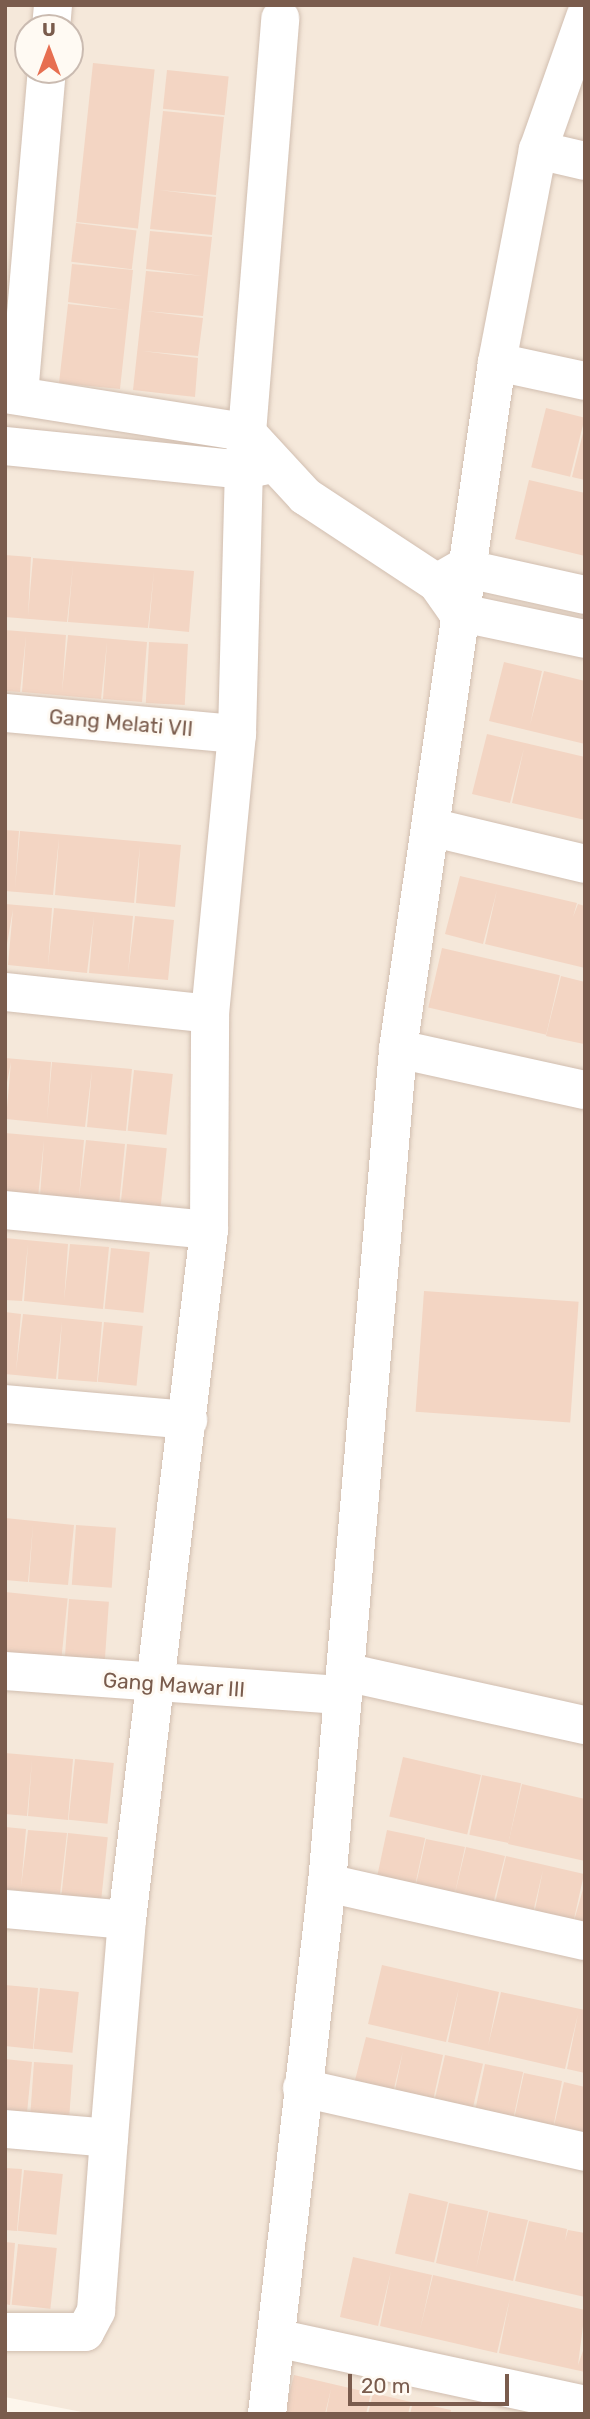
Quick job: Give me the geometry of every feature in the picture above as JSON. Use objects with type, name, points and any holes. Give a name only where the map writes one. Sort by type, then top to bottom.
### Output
[{"type":"street","points":[[267,2414],[327,1883],[398,1049],[434,828],[444,584],[498,362],[537,150],[585,17]]},
{"type":"street","points":[[5,2332],[85,2332],[96,2311],[127,1920],[209,1230],[210,1014],[237,734],[257,467],[246,432],[280,18]]},
{"type":"street","points":[[45,84],[12,395],[246,432]]},
{"type":"street","points":[[537,150],[585,161]]},
{"type":"street","points":[[498,362],[585,381]]},
{"type":"street","points":[[5,446],[257,467],[444,584],[585,639]]},
{"type":"street","points":[[444,584],[585,595]]},
{"type":"street","name":"Gang Melati VII","points":[[5,713],[237,734]]},
{"type":"street","points":[[434,828],[585,864]]},
{"type":"street","points":[[5,992],[210,1014]]},
{"type":"street","points":[[398,1049],[585,1090]]},
{"type":"street","points":[[5,1210],[209,1230]]},
{"type":"street","points":[[5,1404],[188,1420]]},
{"type":"street","name":"Gang Mawar III","points":[[5,1671],[157,1685],[344,1684],[585,1725]]},
{"type":"street","points":[[327,1883],[585,1941]]},
{"type":"street","points":[[5,1909],[127,1920]]},
{"type":"street","points":[[302,2088],[585,2152]]},
{"type":"street","points":[[5,2129],[109,2138]]},
{"type":"street","points":[[276,2338],[585,2405]]},
{"type":"shaded area","points":[[5,5],[585,5],[585,2414],[92,2414],[5,2397]]},
{"type":"building","points":[[93,63],[155,69],[138,229],[76,222]]},
{"type":"building","points":[[167,70],[229,76],[225,115],[163,109]]},
{"type":"building","points":[[163,111],[224,117],[216,195],[159,190],[216,197],[212,235],[150,229]]},
{"type":"building","points":[[76,223],[137,230],[132,269],[71,262]]},
{"type":"building","points":[[150,231],[212,237],[203,316],[145,311],[203,318],[198,356],[142,351],[198,358],[195,397],[133,390],[146,271],[203,276],[146,269]]},
{"type":"building","points":[[72,264],[133,270],[120,389],[59,383],[68,304],[125,310],[68,302]]},
{"type":"building","points":[[546,408],[585,418],[570,477],[531,467]]},
{"type":"building","points":[[585,429],[585,480],[572,477]]},
{"type":"building","points":[[529,480],[585,493],[585,556],[515,539]]},
{"type":"building","points":[[5,555],[31,557],[28,616],[33,558],[194,571],[189,632],[149,628],[154,571],[148,628],[68,622],[73,565],[67,622],[5,617]]},
{"type":"building","points":[[5,630],[66,635],[62,692],[68,635],[147,642],[142,702],[103,699],[107,642],[101,699],[22,692],[26,636],[20,692],[5,691]]},
{"type":"building","points":[[149,642],[188,644],[185,705],[146,703]]},
{"type":"building","points":[[504,662],[542,671],[530,725],[544,671],[585,681],[585,744],[489,721]]},
{"type":"building","points":[[487,734],[585,757],[585,820],[512,803],[524,748],[510,803],[472,794]]},
{"type":"building","points":[[5,830],[19,831],[15,888],[20,831],[181,845],[175,907],[136,903],[140,846],[134,903],[55,895],[59,838],[53,895],[5,891]]},
{"type":"building","points":[[460,876],[577,903],[573,917],[578,904],[585,906],[585,968],[485,944],[497,890],[483,944],[445,934]]},
{"type":"building","points":[[5,904],[52,908],[48,966],[54,908],[133,916],[128,973],[135,916],[174,920],[168,980],[89,973],[94,916],[87,973],[8,965],[13,909],[5,956]]},
{"type":"building","points":[[442,948],[560,975],[546,1035],[428,1007]]},
{"type":"building","points":[[561,976],[585,982],[584,1044],[546,1036]]},
{"type":"building","points":[[5,1058],[51,1062],[47,1120],[52,1062],[132,1069],[126,1131],[87,1127],[92,1070],[85,1127],[6,1119],[11,1062],[5,1093]]},
{"type":"building","points":[[134,1070],[173,1074],[166,1135],[128,1131]]},
{"type":"building","points":[[5,1133],[84,1140],[79,1197],[86,1140],[125,1144],[119,1205],[40,1197],[44,1140],[38,1197],[5,1194]]},
{"type":"building","points":[[127,1144],[167,1148],[160,1209],[121,1205]]},
{"type":"building","points":[[5,1238],[68,1244],[64,1301],[70,1244],[109,1247],[103,1309],[24,1301],[28,1244],[22,1301],[5,1300]]},
{"type":"building","points":[[111,1248],[150,1252],[143,1313],[105,1309]]},
{"type":"building","points":[[424,1291],[579,1302],[570,1423],[416,1412]]},
{"type":"building","points":[[5,1312],[21,1314],[16,1371],[23,1314],[102,1322],[97,1382],[58,1379],[62,1321],[56,1379],[5,1374]]},
{"type":"building","points":[[104,1322],[143,1326],[137,1386],[98,1382]]},
{"type":"building","points":[[5,1518],[74,1525],[68,1585],[29,1582],[33,1525],[28,1582],[5,1580]]},
{"type":"building","points":[[76,1525],[116,1528],[112,1588],[72,1585]]},
{"type":"building","points":[[5,1592],[68,1599],[61,1660],[5,1654]]},
{"type":"building","points":[[69,1599],[109,1602],[105,1663],[65,1660]]},
{"type":"building","points":[[5,1753],[73,1759],[68,1820],[28,1816],[32,1760],[27,1816],[5,1814]]},
{"type":"building","points":[[403,1757],[481,1775],[467,1834],[389,1816]]},
{"type":"building","points":[[75,1759],[114,1763],[107,1824],[69,1820]]},
{"type":"building","points":[[482,1775],[521,1783],[508,1843],[469,1835]]},
{"type":"building","points":[[522,1784],[585,1799],[585,1861],[508,1844]]},
{"type":"building","points":[[5,1827],[26,1829],[21,1887],[28,1830],[67,1833],[60,1894],[5,1889]]},
{"type":"building","points":[[387,1830],[425,1838],[412,1898],[374,1890]]},
{"type":"building","points":[[68,1833],[108,1837],[101,1899],[62,1895]]},
{"type":"building","points":[[426,1839],[465,1847],[453,1902],[466,1847],[505,1856],[490,1916],[413,1898]]},
{"type":"building","points":[[506,1856],[584,1874],[572,1928],[585,1882],[585,1937],[532,1925],[543,1870],[530,1925],[492,1916]]},
{"type":"building","points":[[382,1965],[499,1992],[488,2046],[501,1992],[585,2010],[585,2073],[567,2069],[578,2014],[565,2069],[448,2042],[459,1988],[446,2042],[368,2024]]},
{"type":"building","points":[[5,1985],[38,1988],[33,2049],[5,2046]]},
{"type":"building","points":[[40,1988],[79,1992],[72,2053],[34,2049]]},
{"type":"building","points":[[366,2037],[443,2055],[430,2114],[392,2105],[403,2051],[390,2105],[351,2096]]},
{"type":"building","points":[[445,2055],[483,2064],[469,2124],[431,2115]]},
{"type":"building","points":[[5,2059],[32,2062],[26,2123],[5,2121]]},
{"type":"building","points":[[34,2062],[73,2065],[69,2126],[30,2123]]},
{"type":"building","points":[[485,2064],[523,2072],[510,2133],[472,2125]]},
{"type":"building","points":[[524,2073],[562,2081],[551,2139],[564,2082],[585,2087],[585,2150],[511,2133]]},
{"type":"building","points":[[5,2168],[22,2169],[17,2231],[5,2230]]},
{"type":"building","points":[[24,2170],[63,2174],[56,2235],[18,2231]]},
{"type":"building","points":[[409,2193],[448,2202],[434,2262],[395,2253]]},
{"type":"building","points":[[449,2203],[488,2211],[476,2269],[489,2212],[528,2220],[513,2281],[436,2263]]},
{"type":"building","points":[[529,2221],[567,2229],[565,2241],[568,2230],[585,2233],[585,2297],[515,2281]]},
{"type":"building","points":[[5,2242],[15,2243],[10,2305],[5,2304]]},
{"type":"building","points":[[18,2244],[57,2248],[50,2309],[12,2305]]},
{"type":"building","points":[[353,2257],[432,2275],[420,2330],[433,2275],[585,2310],[578,2365],[585,2345],[585,2372],[499,2353],[510,2298],[497,2353],[380,2326],[391,2271],[378,2326],[340,2317]]},
{"type":"building","points":[[294,2375],[371,2393],[366,2414],[326,2414],[331,2389],[325,2414],[284,2414]]},
{"type":"building","points":[[373,2393],[411,2402],[408,2414],[368,2414]]},
{"type":"building","points":[[413,2402],[451,2410],[450,2414],[410,2414]]}]
